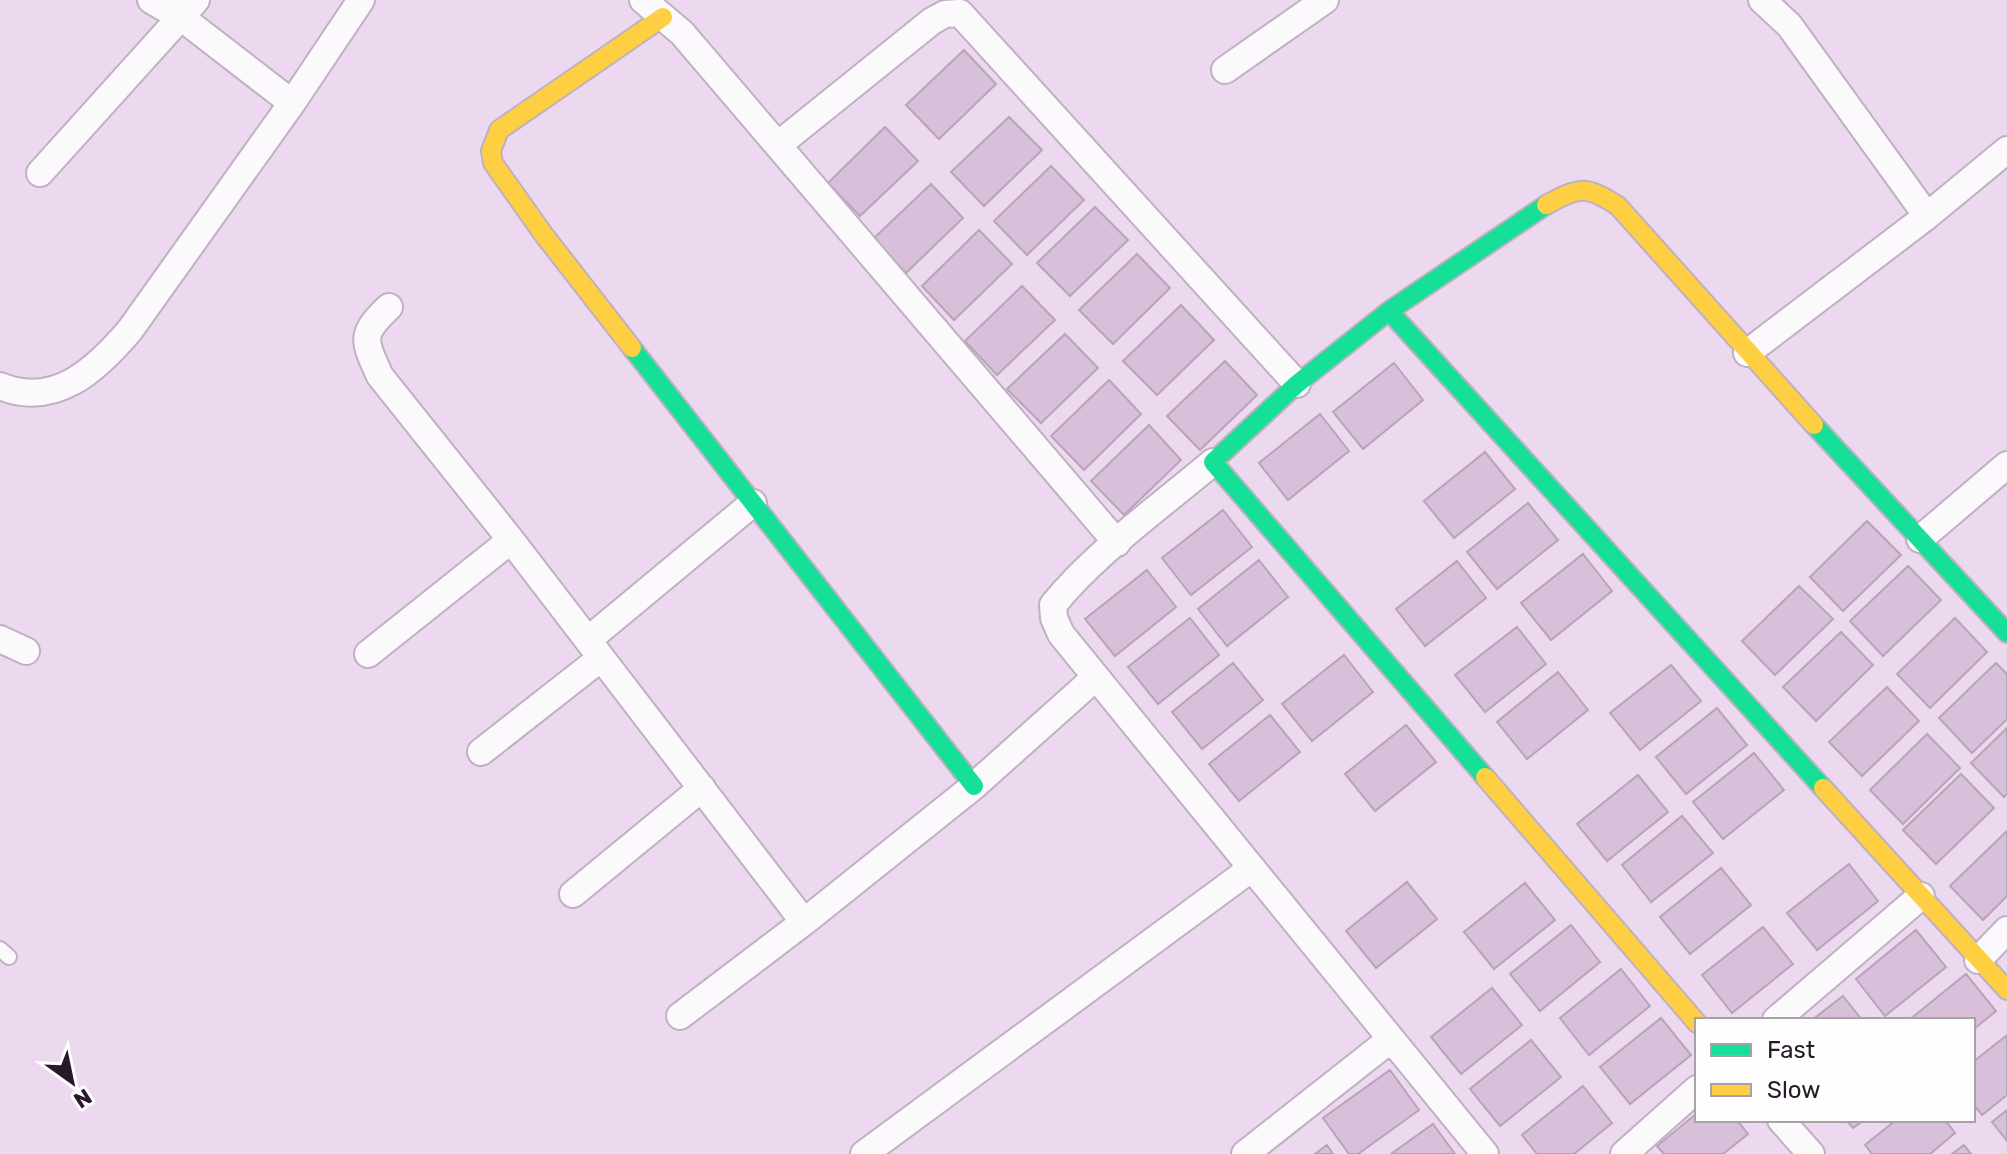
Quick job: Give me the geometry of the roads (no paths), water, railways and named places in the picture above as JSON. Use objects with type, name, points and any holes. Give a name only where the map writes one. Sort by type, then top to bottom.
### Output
[{"type":"street","points":[[151,0],[189,9],[292,103]]},
{"type":"street","points":[[0,386],[48,393],[82,378],[106,359],[292,103],[361,0]]},
{"type":"street","points":[[1225,70],[1325,0]]},
{"type":"street","points":[[1762,0],[1789,25],[1927,216]]},
{"type":"street","points":[[974,786],[544,235],[493,163],[491,151],[499,130],[653,8],[682,33],[1117,543]]},
{"type":"street","points":[[40,173],[189,9]]},
{"type":"street","points":[[778,145],[932,21],[945,14],[960,13],[1297,384]]},
{"type":"street","points":[[1747,353],[1927,216],[2007,150]]},
{"type":"street","points":[[1485,1154],[1061,634],[1054,618],[1053,605],[1117,543],[1213,462],[1297,384],[1389,311],[1538,209],[1571,191],[1595,191],[1618,206],[1747,353],[2007,633]]},
{"type":"street","points":[[389,307],[370,324],[366,345],[380,376],[511,540],[804,922]]},
{"type":"street","points":[[1389,311],[2007,990]]},
{"type":"street","points":[[1213,462],[1695,1021]]},
{"type":"street","points":[[1920,539],[2007,465]]},
{"type":"street","points":[[481,752],[753,503]]},
{"type":"street","points":[[368,654],[511,540]]},
{"type":"street","points":[[0,639],[26,651]]},
{"type":"street","points":[[680,1016],[974,786],[1096,677]]},
{"type":"street","points":[[573,894],[702,788]]},
{"type":"street","points":[[864,1154],[1252,868]]},
{"type":"street","points":[[1778,1018],[1921,896]]},
{"type":"street","points":[[1978,960],[2007,930]]},
{"type":"street","points":[[1245,1154],[1391,1039]]},
{"type":"street","points":[[1624,1154],[1695,1091]]},
{"type":"street","points":[[1783,1122],[1811,1154]]}]
